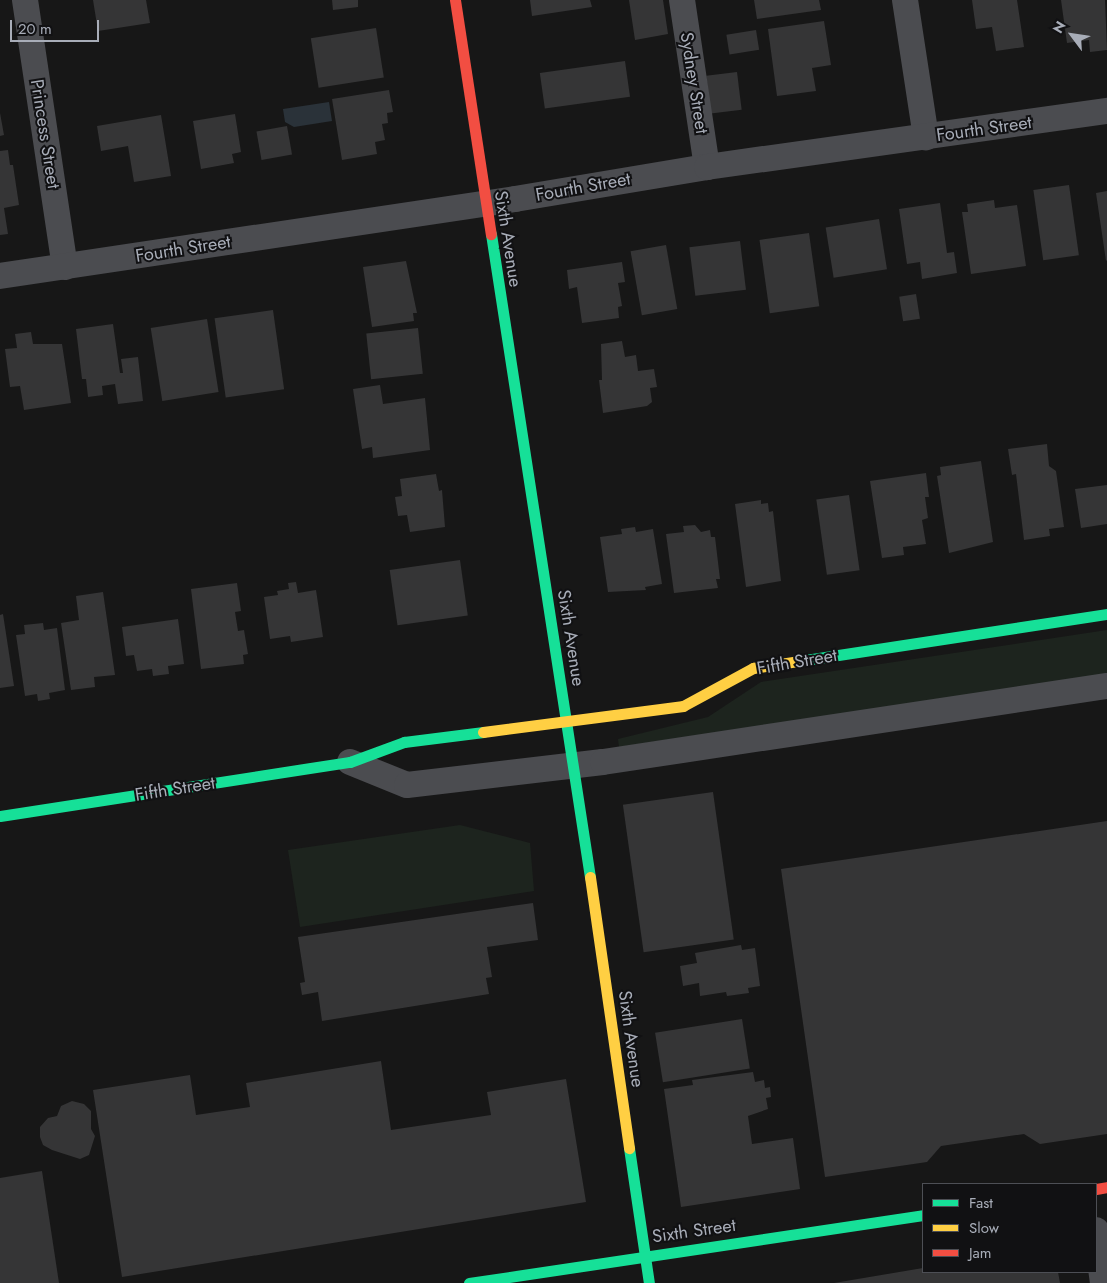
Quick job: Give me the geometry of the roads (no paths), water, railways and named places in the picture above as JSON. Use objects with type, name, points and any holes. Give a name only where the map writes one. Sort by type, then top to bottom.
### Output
[{"type":"street","name":"Princess Street","points":[[25,0],[65,267]]},
{"type":"street","name":"Sixth Avenue","points":[[455,0],[484,204],[574,765],[649,1283]]},
{"type":"street","name":"Sydney Street","points":[[682,0],[707,167]]},
{"type":"street","points":[[905,0],[926,137]]},
{"type":"street","name":"Fourth Street","points":[[0,276],[484,204],[707,167],[1107,111]]},
{"type":"street","name":"Fifth Street","points":[[0,816],[350,762],[404,742],[683,706],[753,668],[1107,614]]},
{"type":"street","points":[[350,762],[407,785],[574,765],[1107,686]]},
{"type":"street","name":"Sixth Street","points":[[469,1283],[922,1215]]},
{"type":"street","points":[[1097,1238],[1103,1283]]}]
